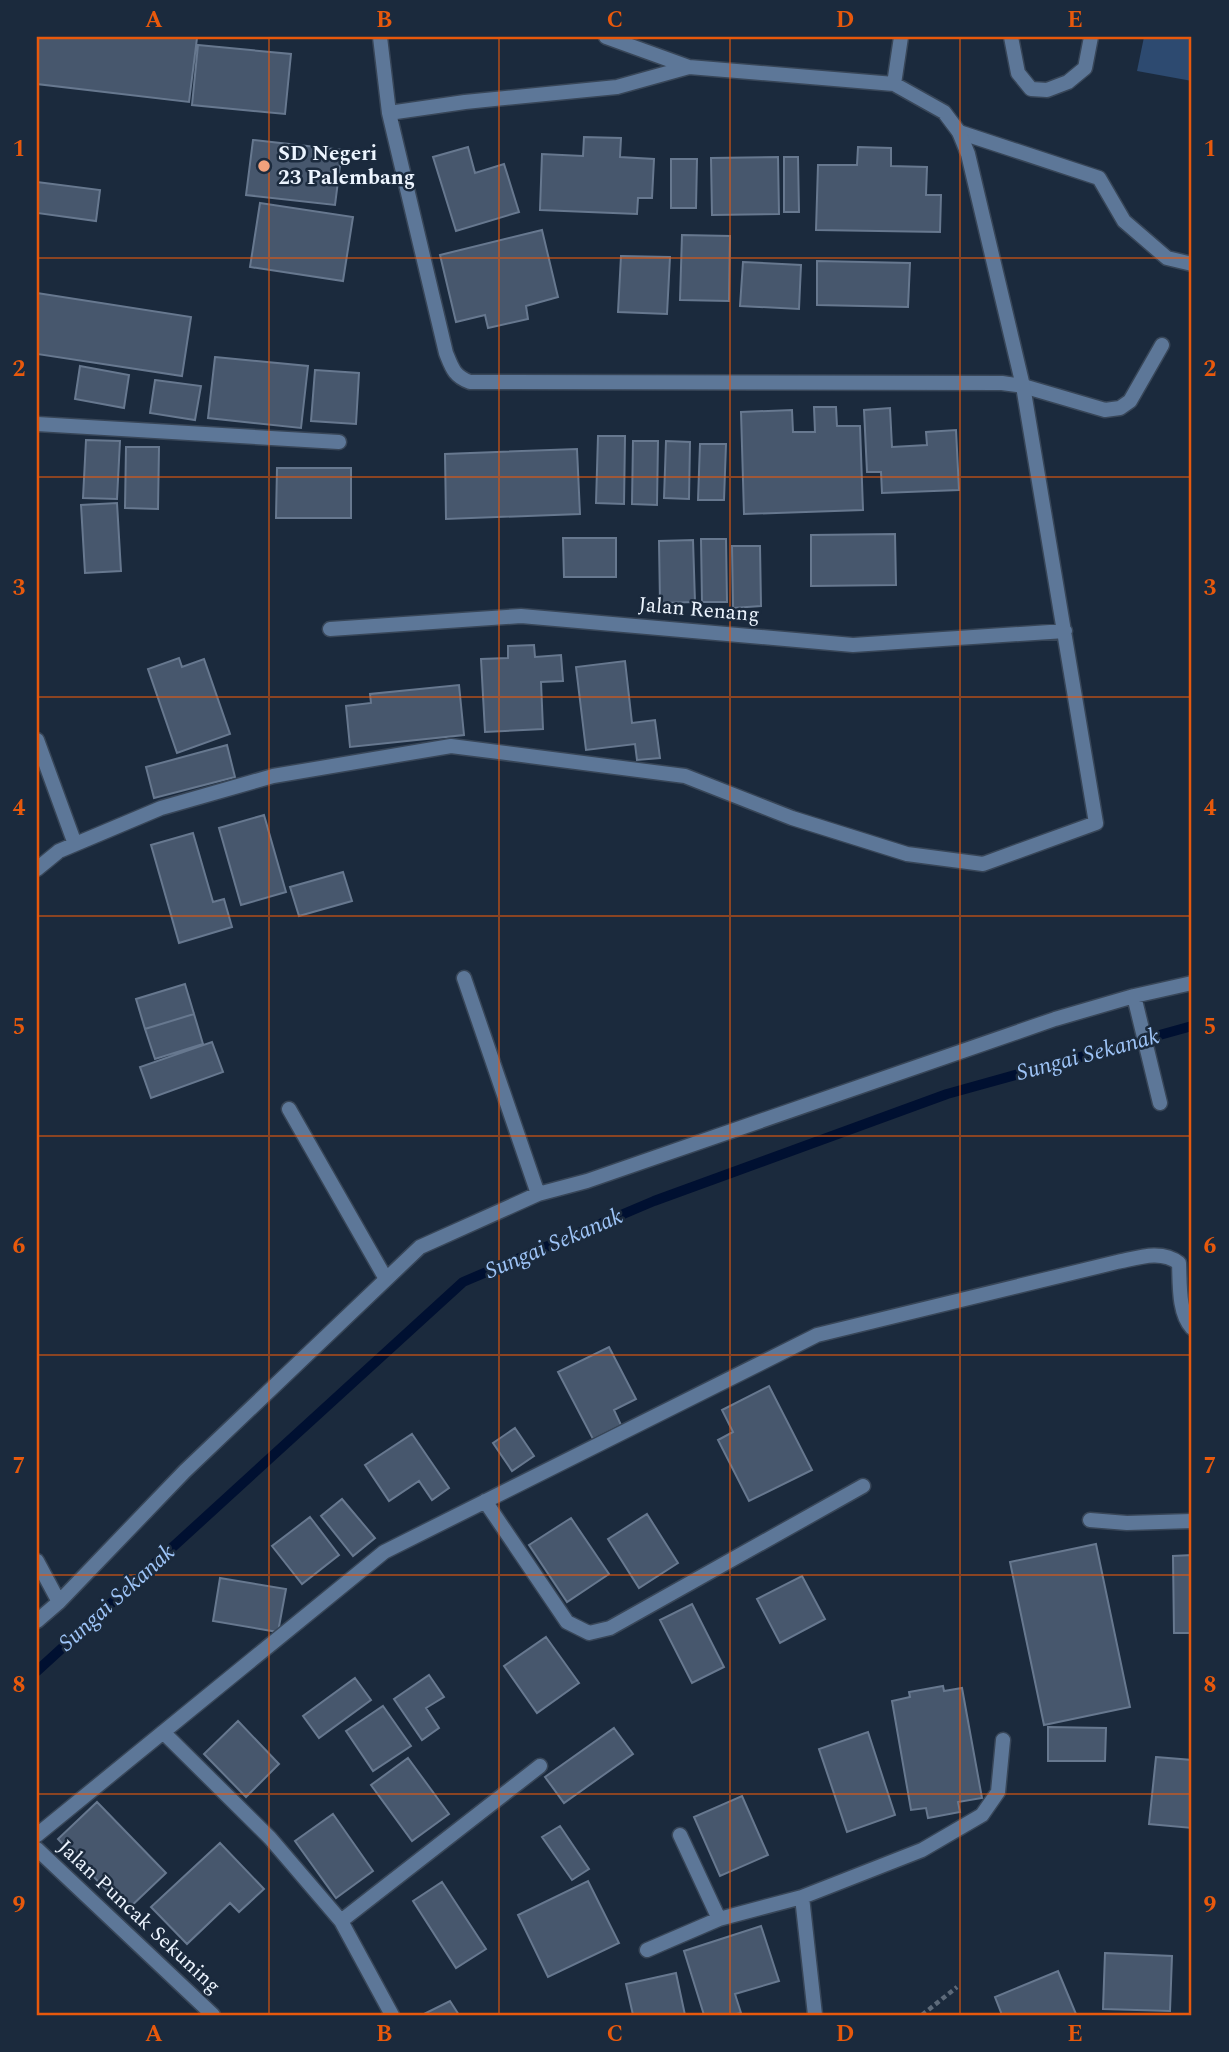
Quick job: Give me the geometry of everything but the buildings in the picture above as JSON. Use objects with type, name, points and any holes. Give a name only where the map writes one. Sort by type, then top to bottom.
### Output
[{"type":"street","points":[[380,37],[389,113],[446,353],[453,373],[461,379],[470,382],[1002,383],[1023,386],[1105,410],[1120,408],[1130,401],[1162,345]]},
{"type":"street","points":[[37,869],[59,851],[161,808],[273,776],[451,746],[685,776],[792,818],[907,854],[983,864],[1096,823],[1023,386],[968,155],[959,132],[944,113],[894,84],[689,67],[606,37]]},
{"type":"street","points":[[894,84],[901,37]]},
{"type":"street","points":[[1011,37],[1018,73],[1031,89],[1047,90],[1068,82],[1085,68],[1091,37]]},
{"type":"street","points":[[389,113],[465,102],[617,87],[689,67]]},
{"type":"street","points":[[959,132],[1099,178],[1124,221],[1167,258],[1192,264]]},
{"type":"street","points":[[37,424],[339,442]]},
{"type":"street","name":"Jalan Renang","points":[[330,629],[521,616],[853,645],[1065,631]]},
{"type":"street","points":[[37,740],[75,844]]},
{"type":"street","points":[[464,978],[538,1194]]},
{"type":"street","points":[[37,1621],[59,1602],[185,1471],[420,1247],[538,1194],[587,1181],[1055,1019],[1192,983]]},
{"type":"street","points":[[1135,1000],[1160,1102]]},
{"type":"street","points":[[289,1109],[386,1279]]},
{"type":"street","points":[[37,1835],[384,1552],[817,1335],[1116,1262],[1155,1255],[1170,1256],[1179,1263],[1185,1319],[1192,1328]]},
{"type":"street","points":[[485,1501],[567,1622],[589,1633],[610,1628],[863,1486]]},
{"type":"street","points":[[1090,1520],[1127,1523],[1192,1521]]},
{"type":"street","points":[[37,1561],[59,1602]]},
{"type":"street","points":[[163,1732],[270,1838],[341,1921],[392,2015]]},
{"type":"street","points":[[647,1950],[719,1919],[802,1897],[922,1850],[982,1815],[998,1792],[1003,1740]]},
{"type":"street","points":[[341,1921],[540,1766]]},
{"type":"street","points":[[680,1835],[719,1919]]},
{"type":"street","name":"Jalan Puncak Sekuning","points":[[37,1849],[213,2015]]},
{"type":"street","points":[[802,1897],[815,2015]]},
{"type":"path","points":[[922,2015],[957,1987]]},
{"type":"shaded area","points":[[1144,37],[1192,37],[1192,81],[1137,71]]},
{"type":"waterway","name":"Sungai Sekanak","points":[[37,1671],[463,1282],[654,1201],[947,1094],[1192,1026]]},
{"type":"place","name":"SD Negeri 23 Palembang","points":[[264,166]]}]
